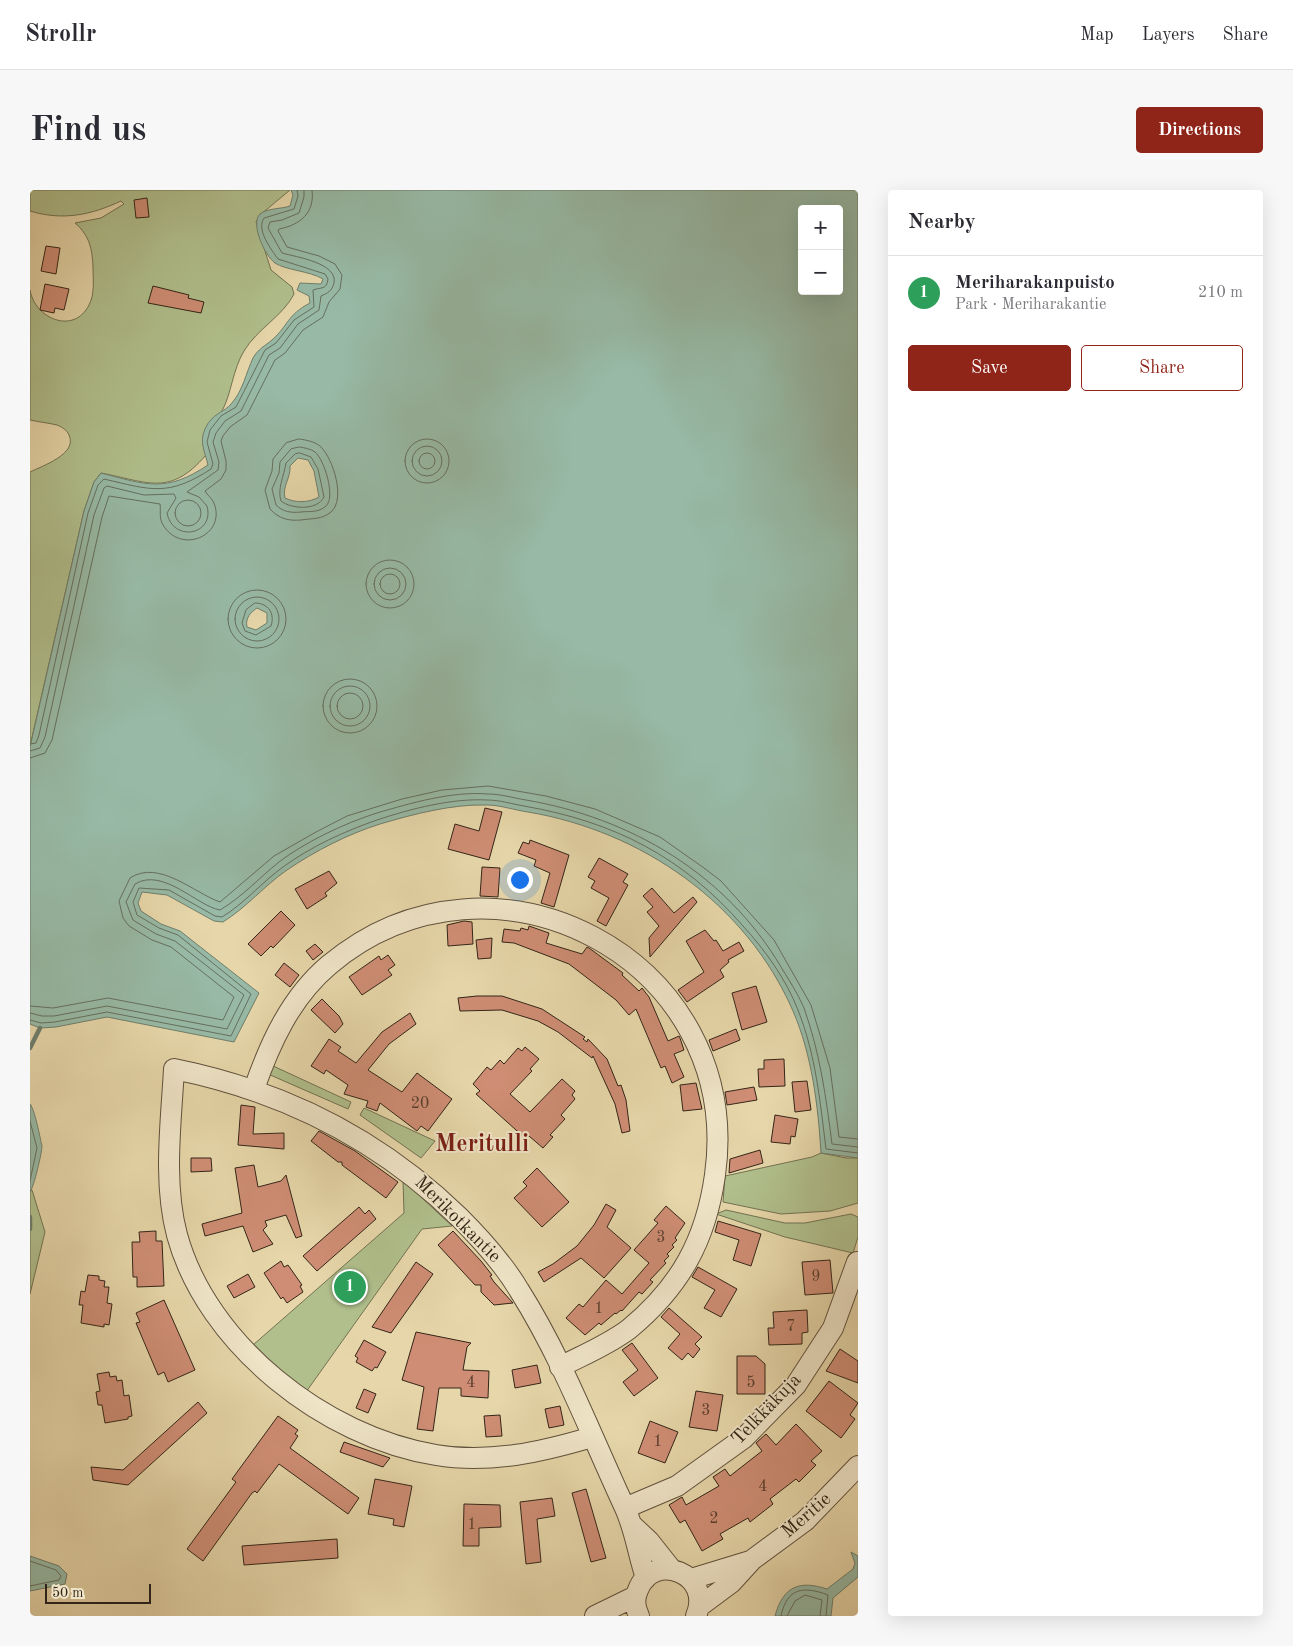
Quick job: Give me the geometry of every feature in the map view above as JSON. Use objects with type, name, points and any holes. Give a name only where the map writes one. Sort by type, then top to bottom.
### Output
[{"type":"street","points":[[254,1089],[266,1054],[279,1028],[291,1010],[328,966],[377,933],[411,920],[444,912],[474,909],[505,909],[532,914],[571,926],[594,937],[620,952],[640,967],[666,994],[692,1034],[704,1062],[712,1088],[717,1160],[711,1202],[701,1237],[688,1263],[671,1287],[628,1329],[560,1366]]},
{"type":"street","name":"Merikotkantie","points":[[592,1437],[508,1457],[436,1456],[370,1436],[345,1425],[298,1396],[263,1370],[226,1328],[197,1287],[177,1235],[170,1191],[174,1069],[213,1077],[254,1089],[310,1111],[368,1144],[416,1178],[476,1235],[519,1288],[560,1366],[633,1526],[636,1548],[646,1578]]},
{"type":"street","name":"Telkkäkuja","points":[[625,1508],[676,1486],[744,1438],[796,1386],[833,1328],[857,1262]]},
{"type":"street","name":"Meritie","points":[[698,1611],[727,1587],[752,1560],[805,1521],[858,1466]]},
{"type":"street","name":"Merikotkantie","points":[[633,1526],[649,1541],[672,1570]]},
{"type":"street","name":"Meritie","points":[[691,1580],[752,1560]]},
{"type":"street","points":[[595,1616],[636,1596],[646,1578],[656,1571],[672,1570],[684,1574],[691,1580],[700,1596],[698,1611]]},
{"type":"street","points":[[636,1596],[639,1616]]},
{"type":"shaded area","points":[[30,190],[290,190],[260,215],[256,222],[271,270],[292,287],[294,294],[283,309],[249,343],[244,351],[223,409],[204,433],[203,446],[206,455],[193,468],[181,477],[169,482],[145,482],[101,473],[94,482],[84,511],[30,746],[30,472],[50,463],[64,453],[70,442],[68,433],[61,427],[30,420],[30,290],[33,300],[39,309],[56,320],[74,319],[82,314],[89,305],[92,296],[93,260],[87,238],[75,223],[101,218],[124,204],[121,201],[88,213],[54,216],[30,211]]},
{"type":"shaded area","points":[[271,1065],[351,1102],[348,1109],[268,1074]]},
{"type":"shaded area","points":[[364,1108],[435,1141],[421,1158],[360,1115]]},
{"type":"shaded area","points":[[821,1153],[846,1158],[858,1158],[858,1203],[830,1211],[781,1214],[723,1202],[725,1176],[812,1157]]},
{"type":"shaded area","points":[[403,1180],[452,1226],[422,1229],[306,1392],[267,1360],[253,1345],[404,1213]]},
{"type":"shaded area","points":[[32,1190],[45,1232],[30,1294],[30,1192]]},
{"type":"shaded area","points":[[726,1210],[785,1223],[805,1223],[851,1214],[858,1217],[858,1237],[853,1253],[785,1237],[716,1214]]},
{"type":"water","points":[[291,190],[858,190],[858,1158],[821,1153],[813,1080],[805,1045],[793,1011],[773,972],[748,937],[718,906],[685,878],[649,855],[610,836],[570,822],[497,806],[474,805],[433,810],[380,824],[344,838],[287,870],[223,922],[214,921],[167,895],[142,892],[138,903],[141,911],[161,924],[180,931],[259,993],[234,1042],[107,1017],[56,1027],[40,1028],[30,1024],[30,747],[84,511],[94,482],[101,473],[131,481],[156,484],[180,480],[208,465],[204,451],[203,434],[208,424],[236,398],[257,352],[277,335],[292,316],[310,303],[309,296],[297,290],[300,283],[321,284],[323,279],[275,263],[263,247],[257,225],[257,219],[260,214],[290,206],[293,195]],"holes":[[[298,458],[308,460],[314,471],[319,497],[302,502],[285,498],[284,494],[290,466]],[[257,608],[267,613],[267,623],[256,630],[247,627],[247,621]]]},
{"type":"water","points":[[30,1104],[42,1146],[38,1169],[30,1192]]},
{"type":"water","points":[[851,1552],[858,1556],[858,1577],[833,1598],[831,1616],[775,1616],[783,1598],[794,1588],[809,1585],[827,1589],[853,1569],[855,1563]]},
{"type":"water","points":[[30,1556],[59,1566],[67,1574],[65,1584],[30,1591]]},
{"type":"building","points":[[147,198],[149,217],[136,218],[134,200]]},
{"type":"building","points":[[46,246],[60,248],[56,274],[41,271]]},
{"type":"building","points":[[45,284],[69,289],[64,310],[55,308],[54,313],[40,310]]},
{"type":"building","points":[[153,286],[189,295],[188,298],[204,302],[201,313],[148,303]]},
{"type":"building","points":[[485,808],[502,812],[489,860],[448,849],[455,824],[479,831]]},
{"type":"building","points":[[530,840],[569,855],[554,907],[541,903],[550,873],[534,866],[536,860],[518,853],[523,842],[529,844]]},
{"type":"building","points":[[599,858],[628,874],[623,882],[628,885],[606,926],[597,921],[609,898],[591,888],[595,881],[588,877]]},
{"type":"building","points":[[482,867],[500,868],[498,897],[480,896]]},
{"type":"building","points":[[329,871],[337,883],[325,893],[327,896],[307,909],[295,889]]},
{"type":"building","points":[[652,888],[674,913],[693,897],[697,902],[650,957],[649,938],[659,926],[647,912],[653,907],[643,896]]},
{"type":"building","points":[[281,911],[295,925],[273,948],[271,946],[261,956],[248,944]]},
{"type":"building","points":[[464,921],[472,922],[473,944],[448,946],[447,925]]},
{"type":"building","points":[[529,926],[549,933],[546,943],[582,954],[587,947],[589,948],[623,973],[622,975],[639,991],[642,988],[649,997],[668,1041],[679,1036],[680,1038],[684,1050],[674,1054],[684,1077],[672,1083],[665,1066],[661,1068],[636,1009],[629,1015],[616,1000],[569,964],[514,943],[502,942],[504,929],[520,931],[521,928],[528,930]]},
{"type":"building","points":[[705,930],[714,941],[716,940],[723,951],[739,942],[744,951],[728,960],[729,962],[720,970],[724,977],[687,1002],[678,990],[704,972],[686,941]]},
{"type":"building","points":[[492,938],[491,958],[478,959],[476,940]]},
{"type":"building","points":[[315,944],[323,952],[313,960],[306,951]]},
{"type":"building","points":[[388,955],[395,965],[388,970],[392,975],[362,995],[349,977],[379,956],[381,960]]},
{"type":"building","points":[[284,963],[299,975],[290,987],[275,975]]},
{"type":"building","points":[[756,986],[767,1022],[742,1030],[732,993]]},
{"type":"building","points":[[502,996],[542,1009],[585,1037],[583,1039],[587,1042],[588,1039],[607,1059],[618,1086],[621,1085],[626,1100],[630,1131],[622,1133],[615,1104],[593,1056],[592,1058],[558,1032],[538,1021],[502,1010],[460,1011],[458,998]]},
{"type":"building","points":[[322,999],[339,1016],[343,1024],[335,1033],[311,1010]]},
{"type":"building","points":[[410,1013],[416,1024],[389,1044],[368,1070],[402,1092],[417,1073],[452,1099],[428,1131],[421,1126],[417,1131],[380,1103],[377,1111],[366,1107],[368,1101],[344,1094],[348,1085],[326,1070],[324,1074],[311,1066],[329,1039],[341,1047],[338,1051],[356,1063],[382,1032]]},
{"type":"building","points":[[736,1029],[740,1040],[713,1051],[709,1040]]},
{"type":"building","points":[[525,1047],[539,1059],[530,1069],[532,1071],[510,1094],[530,1112],[562,1079],[575,1091],[572,1095],[575,1099],[561,1115],[565,1119],[550,1135],[553,1137],[543,1148],[529,1136],[526,1139],[476,1094],[480,1091],[473,1084],[487,1067],[491,1070],[500,1060],[504,1064],[518,1048],[522,1051]]},
{"type":"building","points":[[784,1059],[785,1086],[759,1087],[758,1069],[764,1069],[764,1060]]},
{"type":"building","points":[[807,1081],[811,1110],[795,1112],[792,1082]]},
{"type":"building","points":[[696,1083],[702,1109],[683,1111],[680,1085]]},
{"type":"building","points":[[754,1087],[757,1100],[727,1105],[725,1092]]},
{"type":"building","points":[[241,1105],[255,1107],[253,1134],[284,1133],[284,1149],[238,1145]]},
{"type":"building","points":[[775,1115],[798,1119],[795,1137],[791,1136],[790,1144],[771,1142]]},
{"type":"building","points":[[319,1131],[355,1151],[398,1182],[386,1198],[342,1165],[342,1162],[338,1162],[311,1141]]},
{"type":"building","points":[[760,1150],[763,1163],[729,1173],[730,1159]]},
{"type":"building","points":[[191,1158],[211,1158],[212,1171],[191,1172]]},
{"type":"building","points":[[254,1165],[258,1187],[281,1181],[286,1175],[302,1236],[296,1238],[286,1215],[265,1221],[267,1226],[263,1230],[273,1244],[253,1252],[243,1226],[205,1236],[202,1224],[242,1213],[235,1168]]},
{"type":"building","points":[[537,1168],[569,1202],[542,1227],[514,1198],[527,1186],[523,1182]]},
{"type":"building","points":[[606,1204],[616,1210],[607,1227],[631,1248],[604,1278],[581,1258],[544,1282],[538,1272],[553,1264],[577,1246],[594,1225]]},
{"type":"building","points":[[666,1206],[685,1223],[675,1238],[677,1240],[672,1245],[674,1247],[667,1254],[669,1256],[664,1261],[666,1263],[650,1280],[653,1282],[642,1294],[639,1292],[622,1311],[615,1313],[601,1325],[599,1323],[585,1335],[566,1318],[579,1304],[583,1307],[606,1280],[622,1294],[649,1263],[634,1250],[658,1223],[654,1220]]},
{"type":"building","points":[[359,1207],[365,1214],[369,1210],[376,1219],[317,1271],[303,1256]]},
{"type":"building","points":[[718,1221],[761,1234],[751,1266],[733,1260],[739,1240],[715,1232]]},
{"type":"building","points":[[156,1231],[156,1241],[162,1241],[164,1286],[137,1287],[137,1277],[133,1277],[132,1242],[140,1242],[139,1232]]},
{"type":"building","points":[[453,1231],[481,1261],[492,1275],[490,1276],[494,1282],[513,1303],[494,1305],[481,1292],[481,1285],[475,1285],[438,1245]]},
{"type":"building","points":[[830,1260],[833,1293],[805,1295],[802,1262]]},
{"type":"building","points":[[281,1261],[284,1267],[288,1265],[302,1285],[300,1286],[303,1292],[287,1303],[283,1297],[281,1299],[264,1273]]},
{"type":"building","points":[[416,1262],[433,1274],[391,1333],[372,1327]]},
{"type":"building","points":[[698,1267],[737,1289],[721,1317],[704,1308],[715,1290],[692,1277]]},
{"type":"building","points":[[248,1274],[255,1287],[234,1298],[227,1286]]},
{"type":"building","points":[[88,1275],[99,1276],[99,1280],[105,1281],[104,1287],[109,1287],[107,1303],[112,1304],[109,1325],[104,1324],[104,1327],[81,1323],[83,1305],[79,1305],[81,1291],[85,1292]]},
{"type":"building","points":[[164,1300],[195,1370],[168,1382],[164,1372],[158,1375],[136,1323],[140,1322],[136,1313]]},
{"type":"building","points":[[669,1308],[702,1337],[695,1344],[700,1349],[693,1358],[688,1353],[682,1360],[668,1348],[680,1334],[661,1317]]},
{"type":"building","points":[[807,1310],[808,1332],[802,1333],[802,1344],[769,1345],[768,1328],[774,1328],[773,1312]]},
{"type":"building","points":[[416,1332],[471,1343],[467,1347],[463,1370],[489,1371],[488,1398],[461,1396],[461,1388],[439,1388],[433,1431],[417,1429],[424,1387],[402,1380]]},
{"type":"building","points":[[364,1340],[386,1352],[377,1368],[375,1367],[372,1371],[356,1362],[358,1358],[355,1356]]},
{"type":"building","points":[[632,1343],[658,1378],[634,1396],[623,1382],[638,1370],[622,1350]]},
{"type":"building","points":[[840,1349],[858,1361],[858,1383],[826,1371]]},
{"type":"building","points":[[737,1356],[756,1356],[765,1364],[765,1394],[737,1394]]},
{"type":"building","points":[[537,1365],[541,1383],[515,1388],[512,1370]]},
{"type":"building","points":[[109,1372],[110,1377],[116,1376],[117,1381],[122,1380],[124,1396],[129,1395],[132,1416],[128,1417],[128,1419],[105,1423],[102,1405],[98,1405],[96,1392],[100,1391],[97,1374]]},
{"type":"building","points":[[829,1381],[858,1403],[850,1415],[855,1419],[841,1438],[806,1411]]},
{"type":"building","points":[[364,1389],[376,1394],[368,1413],[356,1408]]},
{"type":"building","points":[[696,1391],[723,1395],[717,1431],[689,1427]]},
{"type":"building","points":[[198,1402],[207,1413],[128,1485],[93,1480],[91,1467],[123,1470]]},
{"type":"building","points":[[560,1406],[564,1425],[549,1428],[545,1409]]},
{"type":"building","points":[[500,1415],[502,1436],[486,1437],[484,1416]]},
{"type":"building","points":[[278,1416],[298,1430],[295,1434],[298,1436],[290,1448],[359,1498],[348,1514],[279,1464],[257,1493],[255,1491],[252,1493],[203,1561],[187,1549],[236,1482],[232,1479]]},
{"type":"building","points":[[650,1421],[678,1432],[665,1463],[638,1453]]},
{"type":"building","points":[[796,1424],[822,1451],[811,1461],[816,1465],[799,1482],[796,1479],[770,1499],[773,1504],[750,1522],[748,1518],[720,1534],[723,1539],[702,1551],[685,1520],[680,1523],[669,1505],[682,1497],[686,1505],[719,1486],[713,1477],[725,1469],[730,1476],[762,1451],[756,1443],[766,1434],[776,1445]]},
{"type":"building","points":[[344,1442],[390,1458],[383,1467],[340,1452]]},
{"type":"building","points":[[375,1479],[412,1486],[404,1527],[393,1525],[394,1519],[368,1514]]},
{"type":"building","points":[[586,1489],[606,1558],[591,1562],[572,1493]]},
{"type":"building","points":[[552,1498],[555,1516],[537,1519],[541,1562],[526,1564],[520,1502]]},
{"type":"building","points":[[464,1504],[500,1505],[501,1527],[479,1528],[479,1546],[463,1546]]},
{"type":"building","points":[[337,1539],[338,1558],[244,1565],[242,1546]]},
{"type":"waterway","points":[[30,1048],[40,1028]]},
{"type":"waterway","points":[[30,1217],[30,1229]]},
{"type":"place","name":"Meriharakanpuisto","points":[[350,1287]]},
{"type":"district","name":"Meritulli","points":[[482,1145]]}]
